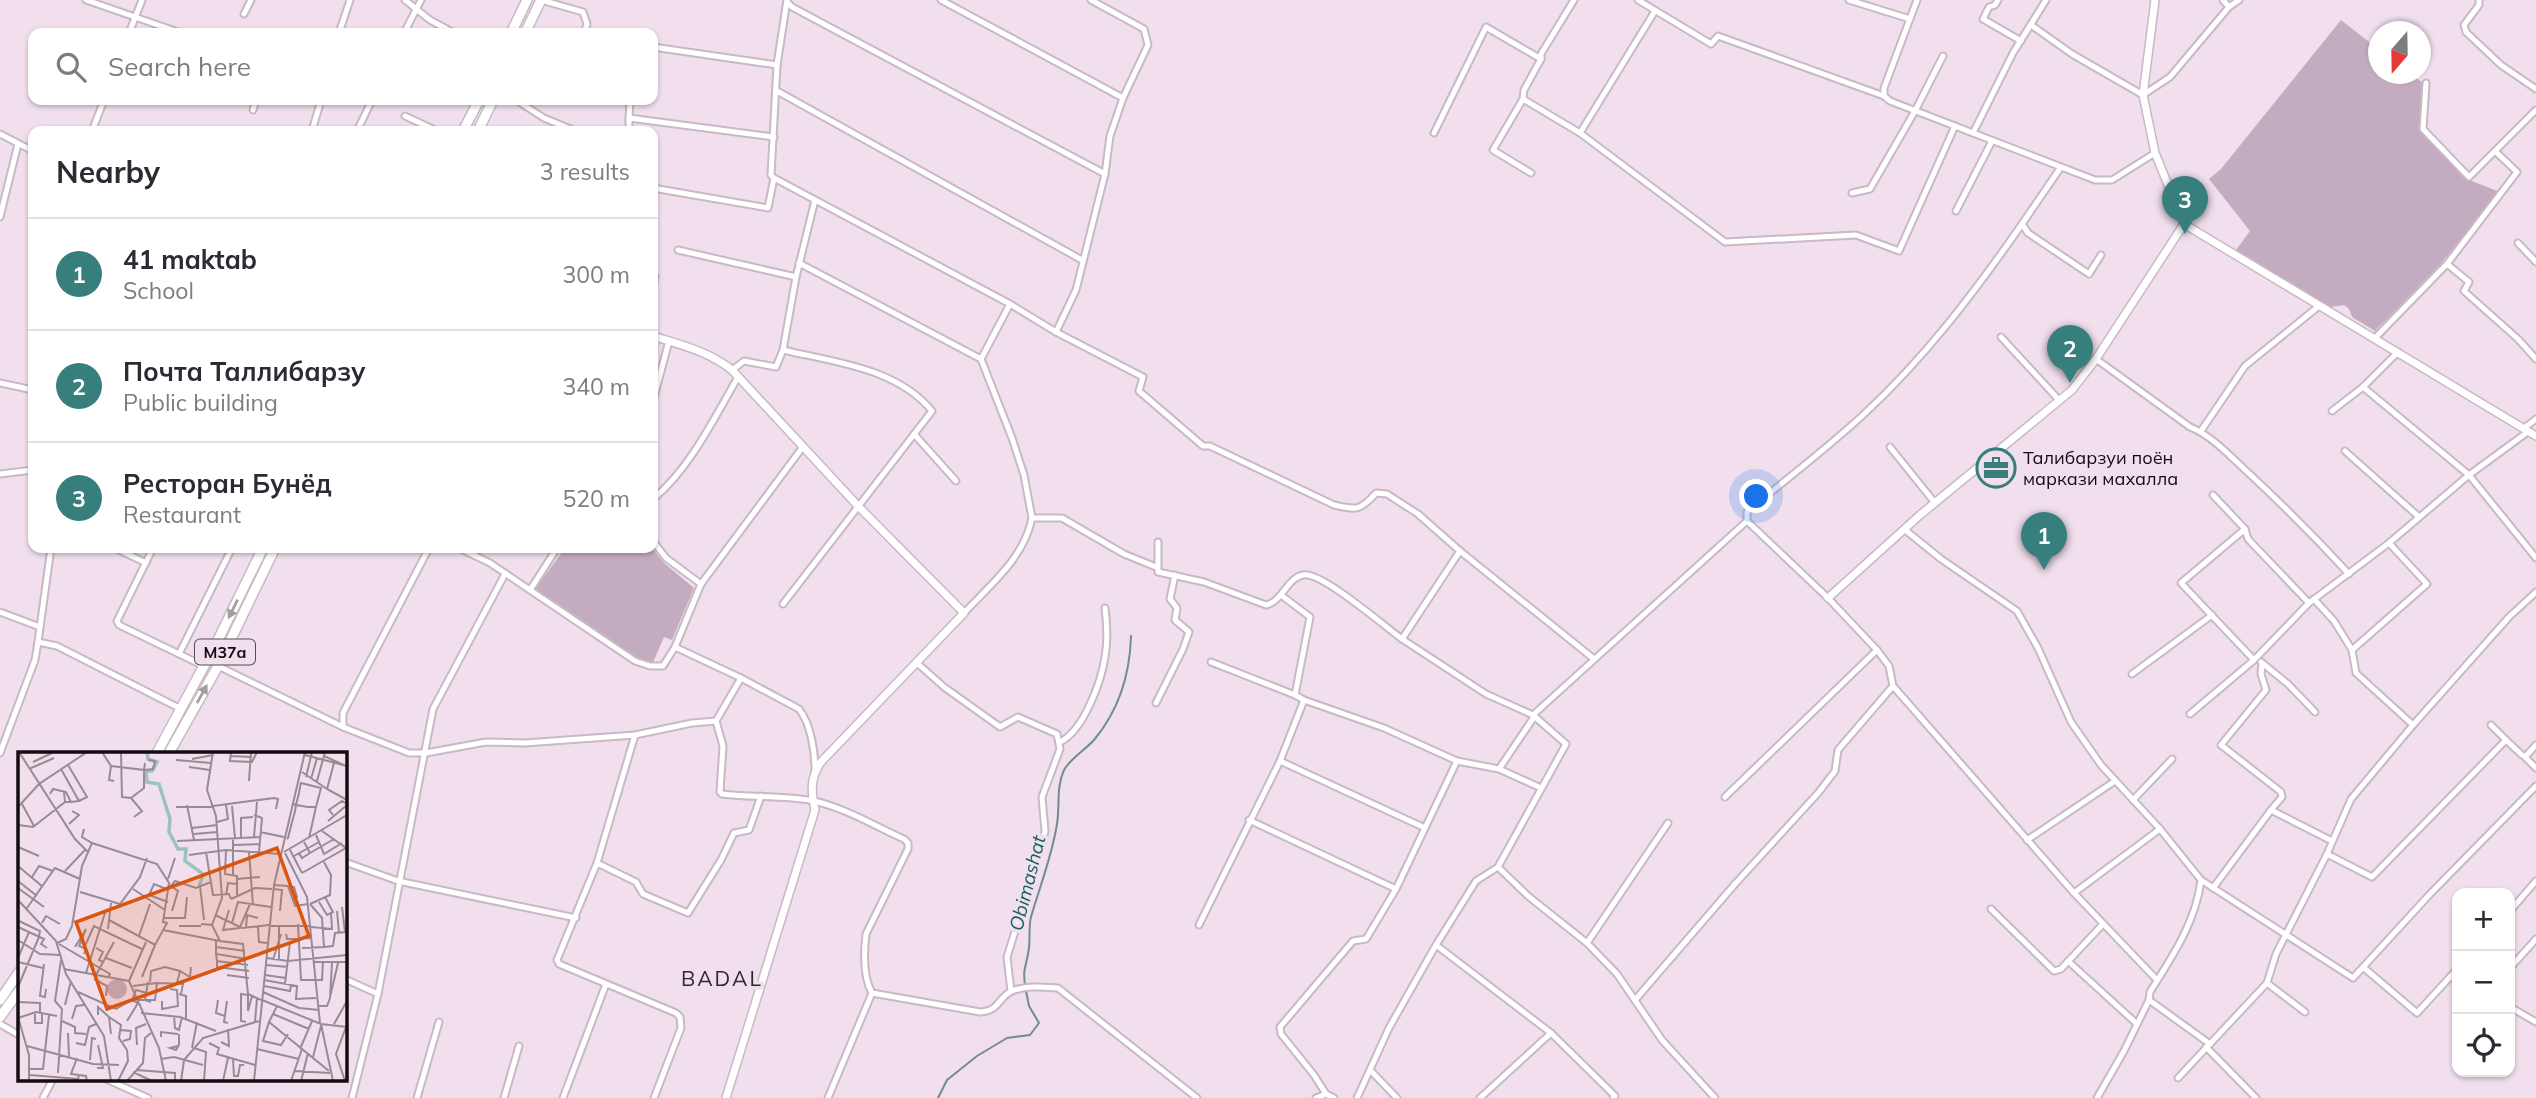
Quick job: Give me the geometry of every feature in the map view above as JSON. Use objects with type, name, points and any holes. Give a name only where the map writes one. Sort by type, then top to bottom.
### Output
[{"type":"highway","points":[[513,28],[527,0]]},
{"type":"highway","points":[[527,28],[541,0]]},
{"type":"highway","points":[[466,126],[476,105]]},
{"type":"highway","points":[[480,126],[491,105]]},
{"type":"highway","name":"M37a","points":[[158,752],[260,553]]},
{"type":"highway","name":"M37a","points":[[170,752],[218,666],[273,553]]},
{"type":"highway","points":[[0,1000],[18,973]]},
{"type":"highway","points":[[0,1017],[18,992]]},
{"type":"street","points":[[86,0],[167,28]]},
{"type":"street","points":[[131,28],[142,0]]},
{"type":"street","points":[[244,14],[251,0]]},
{"type":"street","points":[[341,28],[350,0]]},
{"type":"street","points":[[405,0],[445,28]]},
{"type":"street","points":[[406,28],[421,0]]},
{"type":"street","points":[[541,0],[583,12],[587,23],[586,28]]},
{"type":"street","points":[[941,0],[1122,98]]},
{"type":"street","points":[[1056,332],[1076,290],[1105,174],[1110,136],[1122,98],[1148,46],[1144,29],[1091,0]]},
{"type":"street","points":[[1531,173],[1493,150],[1523,99],[1524,90],[1541,59],[1541,54],[1574,0]]},
{"type":"street","points":[[1638,0],[1711,44],[1718,36],[1884,96],[1890,102],[2095,180],[2112,180],[2155,153]]},
{"type":"street","points":[[1849,0],[1910,19]]},
{"type":"street","points":[[1884,96],[1884,88],[1917,0]]},
{"type":"street","points":[[1998,0],[1995,5],[1989,7],[1983,19],[2021,41]]},
{"type":"street","points":[[1973,133],[2021,41],[2046,0]]},
{"type":"street","points":[[2155,0],[2143,95],[2155,153],[2184,224],[2530,432]]},
{"type":"street","points":[[2223,0],[2229,7]]},
{"type":"street","points":[[2143,95],[2170,77],[2229,7],[2239,0]]},
{"type":"street","points":[[2479,0],[2479,5],[2464,25],[2466,32],[2501,65],[2536,89]]},
{"type":"street","points":[[787,1],[792,7],[1105,174]]},
{"type":"street","points":[[787,1],[778,65],[771,174],[774,178],[1143,377],[1139,391],[1203,446],[1210,446],[1335,505],[1363,508],[1376,494],[1387,494],[1418,514],[1594,659]]},
{"type":"street","points":[[1580,134],[1654,11]]},
{"type":"street","points":[[2031,25],[2072,54],[2143,95]]},
{"type":"street","points":[[1434,133],[1486,27],[1541,59]]},
{"type":"street","points":[[658,48],[778,65]]},
{"type":"street","points":[[1852,193],[1870,190],[1943,56]]},
{"type":"street","points":[[2426,84],[2423,129],[2469,177],[2536,110]]},
{"type":"street","points":[[777,91],[1083,260]]},
{"type":"street","points":[[1523,99],[1580,134],[1725,242],[1856,235],[1899,251],[1955,126]]},
{"type":"street","points":[[94,126],[102,105]]},
{"type":"street","points":[[253,110],[254,105]]},
{"type":"street","points":[[313,126],[320,105]]},
{"type":"street","points":[[359,126],[370,105]]},
{"type":"street","points":[[524,105],[563,126]]},
{"type":"street","points":[[629,105],[629,126]]},
{"type":"street","points":[[405,117],[426,126]]},
{"type":"street","points":[[629,118],[774,137]]},
{"type":"street","points":[[0,134],[28,149]]},
{"type":"street","points":[[1956,211],[1992,141]]},
{"type":"street","points":[[0,217],[18,144]]},
{"type":"street","points":[[2375,338],[2447,264],[2517,172],[2496,151]]},
{"type":"street","points":[[2061,167],[1972,295],[1918,359],[1862,416],[1747,512],[1747,521],[1828,598],[1877,650],[1889,666],[1893,686],[2074,894],[2157,980]]},
{"type":"street","points":[[658,189],[768,208],[774,178]]},
{"type":"street","points":[[732,370],[744,361],[776,368],[783,350],[796,277],[815,200]]},
{"type":"street","points":[[2022,224],[2028,233],[2089,274],[2101,256]]},
{"type":"street","points":[[1828,598],[1904,529],[2072,390],[2096,359],[2184,224]]},
{"type":"street","points":[[2518,243],[2536,262]]},
{"type":"street","points":[[678,250],[796,277]]},
{"type":"street","points":[[799,263],[981,359],[1024,475],[1032,518],[1025,542],[1015,558],[815,771]]},
{"type":"street","points":[[2447,264],[2469,282],[2464,291],[2518,339],[2536,359]]},
{"type":"street","points":[[981,359],[1010,304]]},
{"type":"street","points":[[2201,431],[2245,366],[2319,306]]},
{"type":"street","points":[[2001,337],[2059,400]]},
{"type":"street","points":[[658,338],[709,355],[732,370],[858,506],[964,612]]},
{"type":"street","points":[[658,381],[668,341]]},
{"type":"street","points":[[783,350],[872,372],[910,390],[932,411],[783,604]]},
{"type":"street","points":[[2332,411],[2363,387],[2398,352]]},
{"type":"street","points":[[2096,359],[2190,427],[2201,431],[2291,511],[2349,574]]},
{"type":"street","points":[[658,495],[667,488],[708,429],[738,377]]},
{"type":"street","points":[[0,383],[28,389]]},
{"type":"street","points":[[2363,387],[2469,475],[2536,558]]},
{"type":"street","points":[[2190,713],[2255,659],[2312,601],[2389,543],[2469,475],[2530,432],[2536,419]]},
{"type":"street","points":[[914,434],[956,481]]},
{"type":"street","points":[[1890,447],[1936,503]]},
{"type":"street","points":[[469,553],[491,563],[635,661],[650,666],[663,666],[675,646],[701,584],[803,448]]},
{"type":"street","points":[[2345,451],[2419,517]]},
{"type":"street","points":[[0,474],[28,471]]},
{"type":"street","points":[[2213,495],[2245,529],[2248,539],[2334,621],[2352,650],[2356,673],[2413,725]]},
{"type":"street","points":[[1032,518],[1062,518],[1124,554],[1156,567]]},
{"type":"street","points":[[1499,769],[1533,716],[1747,521]]},
{"type":"street","points":[[1904,529],[1941,559],[2017,611],[2038,648],[2071,722],[2101,765],[2160,829],[2201,880],[2353,978],[2536,786]]},
{"type":"street","points":[[2245,529],[2181,583],[2255,659],[2288,684],[2315,712]]},
{"type":"street","points":[[1158,542],[1158,572],[1204,582],[1266,605],[1272,604],[1297,577],[1312,575],[1486,694],[1533,716],[1566,744],[1498,867],[1476,881],[1436,945],[1389,1028],[1357,1098]]},
{"type":"street","points":[[2352,650],[2427,584],[2389,543]]},
{"type":"street","points":[[658,548],[666,558],[701,584]]},
{"type":"street","points":[[1402,639],[1460,551]]},
{"type":"street","points":[[0,753],[36,660],[50,553]]},
{"type":"street","points":[[125,553],[146,563]]},
{"type":"street","points":[[151,553],[117,621],[120,625],[204,666]]},
{"type":"street","points":[[179,654],[230,553]]},
{"type":"street","points":[[343,727],[343,713],[426,553]]},
{"type":"street","points":[[530,590],[553,553]]},
{"type":"street","points":[[352,1098],[378,994],[433,709],[505,574]]},
{"type":"street","points":[[1156,703],[1189,632],[1175,620],[1177,608],[1170,599],[1175,575]]},
{"type":"street","points":[[2178,1078],[2267,983],[2276,954],[2327,854],[2351,799],[2509,617],[2536,592]]},
{"type":"street","points":[[1281,595],[1310,617],[1295,695]]},
{"type":"street","points":[[1060,742],[1070,737],[1097,686],[1108,634],[1105,608]]},
{"type":"street","points":[[0,612],[40,627]]},
{"type":"street","points":[[2132,674],[2212,615]]},
{"type":"street","points":[[38,642],[57,646],[181,709]]},
{"type":"street","points":[[675,646],[791,704],[804,715],[815,757],[811,789],[816,810],[726,1098]]},
{"type":"street","points":[[1725,797],[1877,650]]},
{"type":"street","points":[[1211,662],[1304,700],[1384,728],[1457,761],[1499,769],[1541,788]]},
{"type":"street","points":[[917,663],[944,688],[1000,727],[1018,717],[1057,734],[1060,742],[1042,797],[1045,831],[1042,845],[1007,957],[1010,991]]},
{"type":"street","points":[[2213,888],[2282,797],[2281,792],[2221,745],[2266,690],[2261,674],[2262,663]]},
{"type":"street","points":[[218,666],[343,727],[409,753],[426,753],[477,743],[525,743],[635,735],[692,723],[716,721]]},
{"type":"street","points":[[741,678],[716,721],[723,746],[720,792],[814,801],[829,805],[908,843],[908,849],[866,934],[864,947],[868,986],[872,993]]},
{"type":"street","points":[[1635,1000],[1819,792],[1835,771],[1838,750],[1893,686]]},
{"type":"street","points":[[1199,925],[1280,761],[1304,700]]},
{"type":"street","points":[[2491,725],[2522,755]]},
{"type":"street","points":[[635,735],[597,863],[557,962],[680,1017],[681,1028],[654,1098]]},
{"type":"street","points":[[2327,854],[2372,877],[2505,740]]},
{"type":"street","points":[[2536,746],[2525,757],[2536,768]]},
{"type":"street","points":[[2133,800],[2172,759]]},
{"type":"street","points":[[1280,761],[1425,828]]},
{"type":"street","points":[[1334,1098],[1326,1094],[1281,1034],[1280,1027],[1353,941],[1366,939],[1396,889],[1457,761]]},
{"type":"street","points":[[2027,840],[2115,781]]},
{"type":"street","points":[[597,863],[636,882],[643,894],[688,912],[721,860],[734,833],[746,831],[751,826],[761,796]]},
{"type":"street","points":[[2271,810],[2332,841]]},
{"type":"street","points":[[1249,820],[1396,889]]},
{"type":"street","points":[[1587,943],[1668,823]]},
{"type":"street","points":[[2074,894],[2160,829]]},
{"type":"street","points":[[346,862],[398,881],[576,918]]},
{"type":"street","points":[[1498,867],[1528,896],[1587,943],[1617,974],[1662,1040],[1715,1098]]},
{"type":"street","points":[[2097,1098],[2149,1000],[2150,992],[2184,935],[2199,899],[2201,880]]},
{"type":"street","points":[[2515,905],[2536,881]]},
{"type":"street","points":[[1991,909],[2054,971],[2058,971],[2103,923]]},
{"type":"street","points":[[2515,962],[2536,939]]},
{"type":"street","points":[[1436,945],[1551,1033],[1615,1096],[1613,1098]]},
{"type":"street","points":[[2068,961],[2137,1024]]},
{"type":"street","points":[[2363,967],[2417,1013],[2452,975]]},
{"type":"street","points":[[346,979],[378,994]]},
{"type":"street","points":[[2267,983],[2305,1012]]},
{"type":"street","points":[[563,1098],[606,984]]},
{"type":"street","points":[[872,993],[980,1012],[995,1008],[1010,991],[1038,986],[1058,988],[1197,1098]]},
{"type":"street","points":[[828,1098],[872,993]]},
{"type":"street","points":[[2149,1000],[2208,1045],[2256,1098]]},
{"type":"street","points":[[2515,1010],[2536,1022]]},
{"type":"street","points":[[417,1098],[439,1022]]},
{"type":"street","points":[[0,1024],[18,1034]]},
{"type":"street","points":[[1480,1098],[1551,1033]]},
{"type":"street","points":[[504,1098],[519,1046]]},
{"type":"street","points":[[1371,1071],[1397,1098]]},
{"type":"street","points":[[43,1098],[52,1080]]},
{"type":"street","points":[[108,1080],[148,1098]]},
{"type":"street","points":[[1316,1098],[1326,1094]]},
{"type":"shaded area","points":[[2341,20],[2368,41],[2368,84],[2423,84],[2420,131],[2464,178],[2500,192],[2439,266],[2375,331],[2352,317],[2344,305],[2330,307],[2236,250],[2250,231],[2209,179],[2221,169]]},
{"type":"shaded area","points":[[561,553],[656,553],[694,588],[672,640],[664,637],[651,667],[638,664],[535,589]]},
{"type":"waterway","name":"Obimashat","points":[[1025,986],[1030,922],[1055,836],[1062,776],[1070,762],[1094,740],[1116,704],[1125,678],[1131,636]]},
{"type":"waterway","name":"Obimashat","points":[[938,1098],[947,1080],[977,1056],[1007,1038],[1030,1035],[1039,1023],[1029,1006],[1026,991]]},
{"type":"place","name":"Ресторан Бунёд","points":[[2185,234]]},
{"type":"place","name":"Почта Таллибарзу","points":[[2070,383]]},
{"type":"place","name":"Талибарзуи поён маркази махалла","points":[[1996,468]]},
{"type":"place","name":"41 maktab","points":[[2044,570]]},
{"type":"district","name":"BADAL","points":[[722,979]]}]
